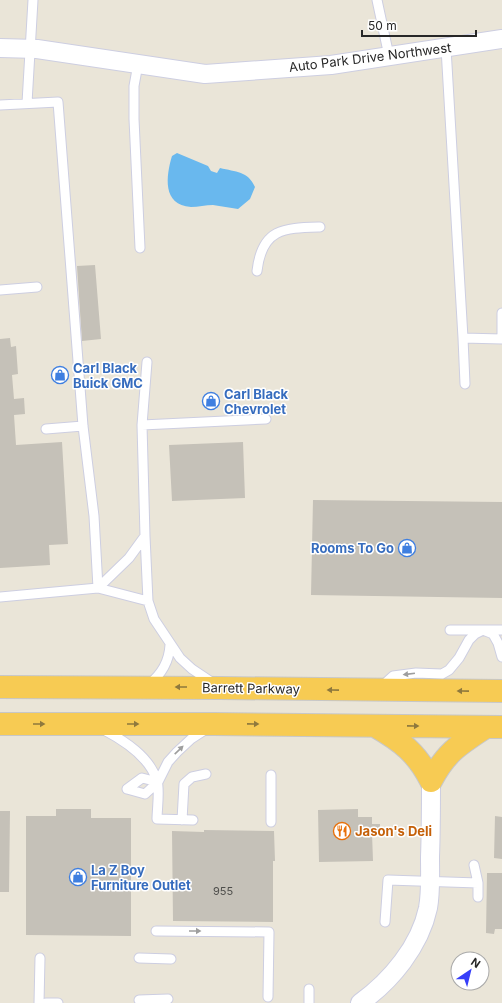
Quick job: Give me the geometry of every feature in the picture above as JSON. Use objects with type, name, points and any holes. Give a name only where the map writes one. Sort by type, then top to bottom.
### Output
[{"type":"highway","name":"Barrett Parkway","points":[[0,687],[502,691]]},
{"type":"highway","points":[[0,724],[214,724],[494,727]]},
{"type":"highway","points":[[374,726],[390,734],[409,748],[425,769],[431,781]]},
{"type":"highway","points":[[431,781],[443,760],[452,751],[494,727]]},
{"type":"street","name":"Auto Park Drive Northwest","points":[[0,48],[30,49],[205,74],[331,65],[502,39]]},
{"type":"street","points":[[360,1003],[388,980],[404,959],[422,929],[428,909],[430,881],[431,781]]},
{"type":"lane","points":[[27,103],[33,0]]},
{"type":"lane","points":[[377,0],[389,56]]},
{"type":"lane","points":[[446,48],[465,384]]},
{"type":"lane","points":[[138,64],[134,86],[134,119],[140,248]]},
{"type":"lane","points":[[0,105],[58,102],[84,426],[94,516],[98,588]]},
{"type":"lane","points":[[257,270],[258,260],[262,248],[274,234],[289,228],[320,227]]},
{"type":"lane","points":[[0,290],[37,287]]},
{"type":"lane","points":[[463,338],[502,339],[502,313]]},
{"type":"lane","points":[[147,362],[142,425],[148,601],[154,619],[180,658],[192,669],[220,688]]},
{"type":"lane","points":[[142,425],[266,419]]},
{"type":"lane","points":[[46,429],[84,426]]},
{"type":"lane","points":[[98,588],[129,558],[145,536]]},
{"type":"lane","points":[[0,597],[98,588],[148,601]]},
{"type":"lane","points":[[450,630],[501,630]]},
{"type":"lane","points":[[376,690],[394,676],[416,673],[442,674],[449,670],[459,658],[469,640],[475,634],[483,630],[493,634],[502,657]]},
{"type":"lane","points":[[144,687],[165,668],[170,653],[170,645]]},
{"type":"lane","points":[[94,724],[126,743],[136,751],[151,769],[158,782]]},
{"type":"lane","points":[[193,820],[157,819],[158,782],[168,762],[177,752],[191,739],[214,724]]},
{"type":"lane","points":[[182,820],[184,784],[192,777],[206,774]]},
{"type":"lane","points":[[270,775],[271,822]]},
{"type":"lane","points":[[474,865],[478,883],[478,897]]},
{"type":"lane","points":[[385,922],[388,880],[478,883]]},
{"type":"lane","points":[[156,932],[270,932],[268,997]]},
{"type":"lane","points":[[38,1003],[40,958]]},
{"type":"lane","points":[[139,958],[171,959]]},
{"type":"lane","points":[[309,989],[309,1003]]},
{"type":"lane","points":[[139,1000],[168,999]]},
{"type":"lane","points":[[46,1003],[58,1003]]},
{"type":"water","points":[[177,153],[208,166],[211,171],[217,173],[220,168],[245,175],[255,187],[250,199],[238,209],[213,205],[191,207],[182,205],[175,201],[168,188],[168,172],[172,156]]},
{"type":"building","points":[[95,265],[101,339],[82,341],[77,266]]},
{"type":"building","points":[[10,338],[11,347],[16,346],[18,374],[12,375],[14,399],[24,398],[25,414],[14,415],[16,445],[62,442],[68,544],[49,545],[50,565],[0,568],[0,339]]},
{"type":"building","points":[[243,442],[245,498],[172,501],[169,445]]},
{"type":"building","name":"Rooms To Go","points":[[313,500],[502,502],[502,598],[311,595]]},
{"type":"building","name":"La Z Boy Furniture Outlet","points":[[56,809],[91,809],[91,818],[131,818],[131,936],[26,935],[26,816],[56,816]]},
{"type":"building","points":[[358,809],[358,817],[372,817],[372,824],[380,824],[380,832],[372,833],[373,861],[319,862],[318,810]]},
{"type":"building","points":[[0,811],[10,811],[9,892],[0,892]]},
{"type":"building","points":[[495,816],[502,817],[502,859],[494,858]]},
{"type":"building","points":[[204,830],[274,831],[275,861],[273,861],[273,922],[173,921],[172,831],[204,832]]},
{"type":"building","points":[[487,873],[502,873],[502,929],[495,929],[494,934],[486,933]]},
{"type":"place","name":"Carl Black Buick GMC","points":[[60,375]]},
{"type":"place","name":"Carl Black Chevrolet","points":[[211,401]]},
{"type":"place","name":"Rooms To Go","points":[[407,548]]},
{"type":"place","name":"Jason's Deli","points":[[342,831]]},
{"type":"place","name":"La Z Boy Furniture Outlet","points":[[78,877]]}]
